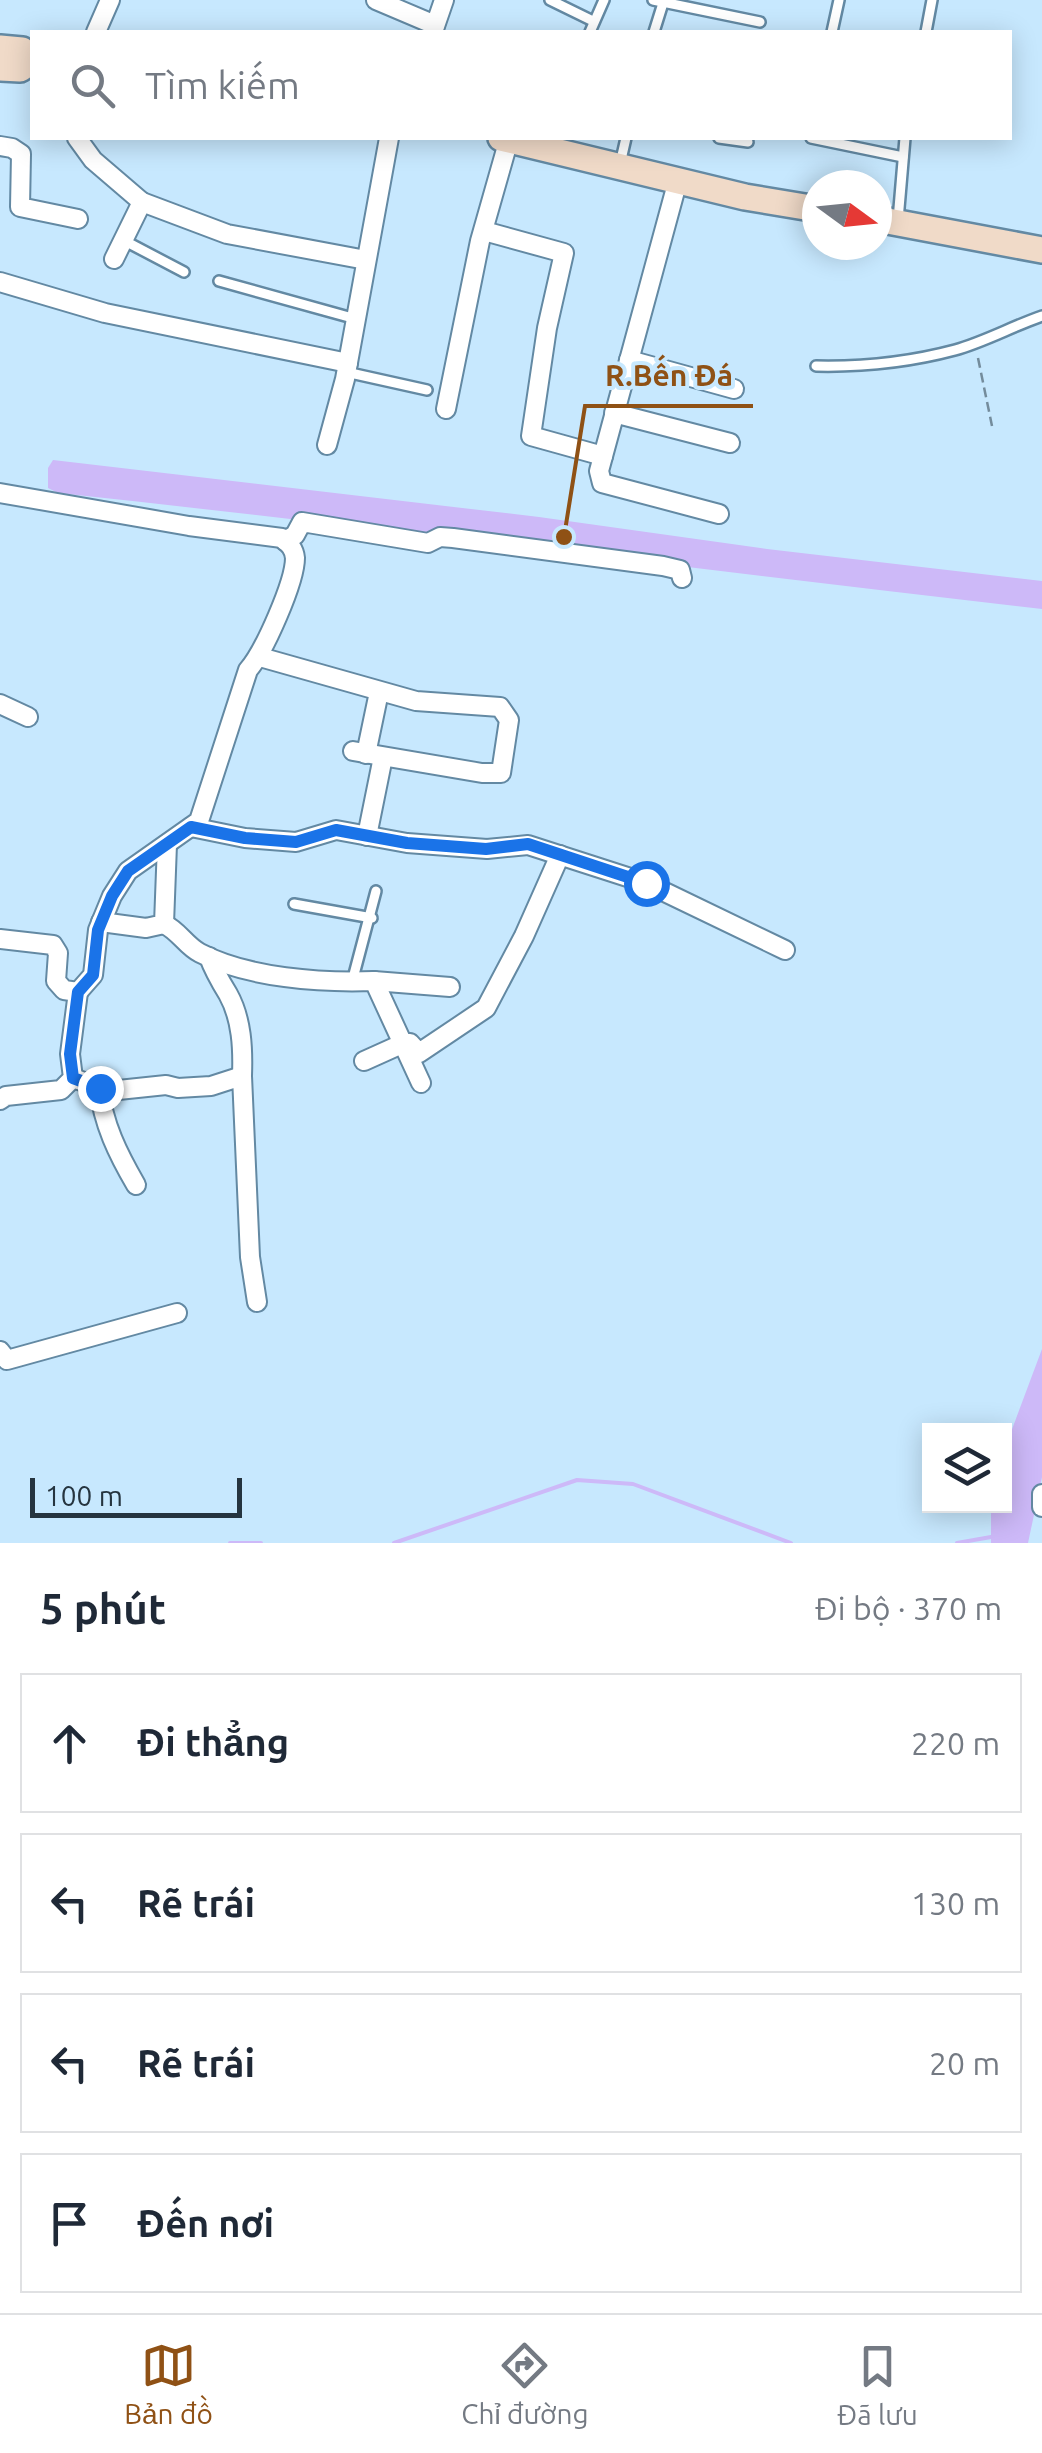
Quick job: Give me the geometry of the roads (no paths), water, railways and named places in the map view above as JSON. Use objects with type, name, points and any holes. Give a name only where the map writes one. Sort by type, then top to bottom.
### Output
[{"type":"main road","points":[[0,48],[22,50],[30,60]]},
{"type":"main road","points":[[0,68],[20,70],[30,62]]},
{"type":"main road","points":[[513,140],[802,206]]},
{"type":"main road","points":[[892,222],[1042,250]]},
{"type":"street","points":[[97,30],[110,0]]},
{"type":"street","points":[[376,0],[434,29],[444,0]]},
{"type":"street","points":[[78,140],[93,160],[142,202],[227,234],[366,260]]},
{"type":"street","points":[[327,445],[347,368],[390,140]]},
{"type":"street","points":[[446,409],[505,140]]},
{"type":"street","points":[[0,146],[21,154],[20,207],[78,218]]},
{"type":"street","points":[[678,180],[599,471],[602,483],[719,514]]},
{"type":"street","points":[[114,259],[142,202]]},
{"type":"street","points":[[484,231],[564,253],[547,328],[531,436],[603,456]]},
{"type":"street","points":[[0,282],[105,313],[347,368]]},
{"type":"street","points":[[629,360],[734,389]]},
{"type":"street","points":[[614,414],[730,443]]},
{"type":"street","points":[[0,492],[285,541],[292,547],[295,560],[260,657],[248,670],[198,821],[128,871],[112,896],[101,922],[93,975],[78,992],[70,1054],[73,1078]]},
{"type":"street","points":[[285,541],[294,536],[302,522],[428,543],[440,537],[453,538],[663,566],[680,570],[682,578]]},
{"type":"street","points":[[260,657],[416,701],[500,707],[508,720],[502,773],[367,754]]},
{"type":"street","points":[[368,836],[367,754],[379,692]]},
{"type":"street","points":[[0,704],[28,717]]},
{"type":"street","points":[[191,827],[245,838],[296,842],[336,830],[407,843],[486,849],[528,844],[646,883],[784,950]]},
{"type":"street","points":[[164,924],[167,844]]},
{"type":"street","points":[[364,1061],[404,1042],[419,1053],[486,1008],[524,936],[560,854]]},
{"type":"street","points":[[101,922],[146,928],[164,924],[178,930],[196,951],[230,964],[324,983],[374,981],[450,987]]},
{"type":"street","points":[[0,939],[53,945],[58,953],[56,980],[64,990],[78,992]]},
{"type":"street","points":[[210,956],[216,979],[234,1010],[243,1045],[250,1257],[257,1302]]},
{"type":"street","points":[[374,981],[422,1084]]},
{"type":"street","points":[[73,1078],[109,1091],[166,1085],[210,1086],[242,1076]]},
{"type":"street","points":[[0,1100],[61,1090],[73,1078]]},
{"type":"street","points":[[100,1088],[114,1146],[136,1186]]},
{"type":"street","points":[[0,1352],[7,1360],[177,1313]]},
{"type":"street","points":[[1042,1494],[1042,1506]]},
{"type":"lane","points":[[550,0],[593,21]]},
{"type":"lane","points":[[591,30],[604,0]]},
{"type":"lane","points":[[832,30],[839,0]]},
{"type":"lane","points":[[926,30],[932,0]]},
{"type":"lane","points":[[654,30],[660,1],[760,22]]},
{"type":"lane","points":[[619,166],[626,140]]},
{"type":"lane","points":[[734,140],[748,142]]},
{"type":"lane","points":[[821,140],[903,157]]},
{"type":"lane","points":[[892,201],[905,140]]},
{"type":"lane","points":[[123,240],[184,272]]},
{"type":"lane","points":[[219,281],[356,319]]},
{"type":"lane","points":[[816,366],[858,366],[958,349],[1042,316]]},
{"type":"lane","points":[[347,368],[427,390]]},
{"type":"lane","points":[[352,982],[372,918],[376,891]]},
{"type":"lane","points":[[294,904],[372,918]]},
{"type":"waterway","points":[[394,1543],[577,1480],[633,1484],[791,1543]]},
{"type":"waterway","points":[[957,1543],[991,1537]]},
{"type":"waterway","points":[[230,1543],[261,1543]]},
{"type":"place","name":"R.Bến Đá","points":[[564,537]]}]
